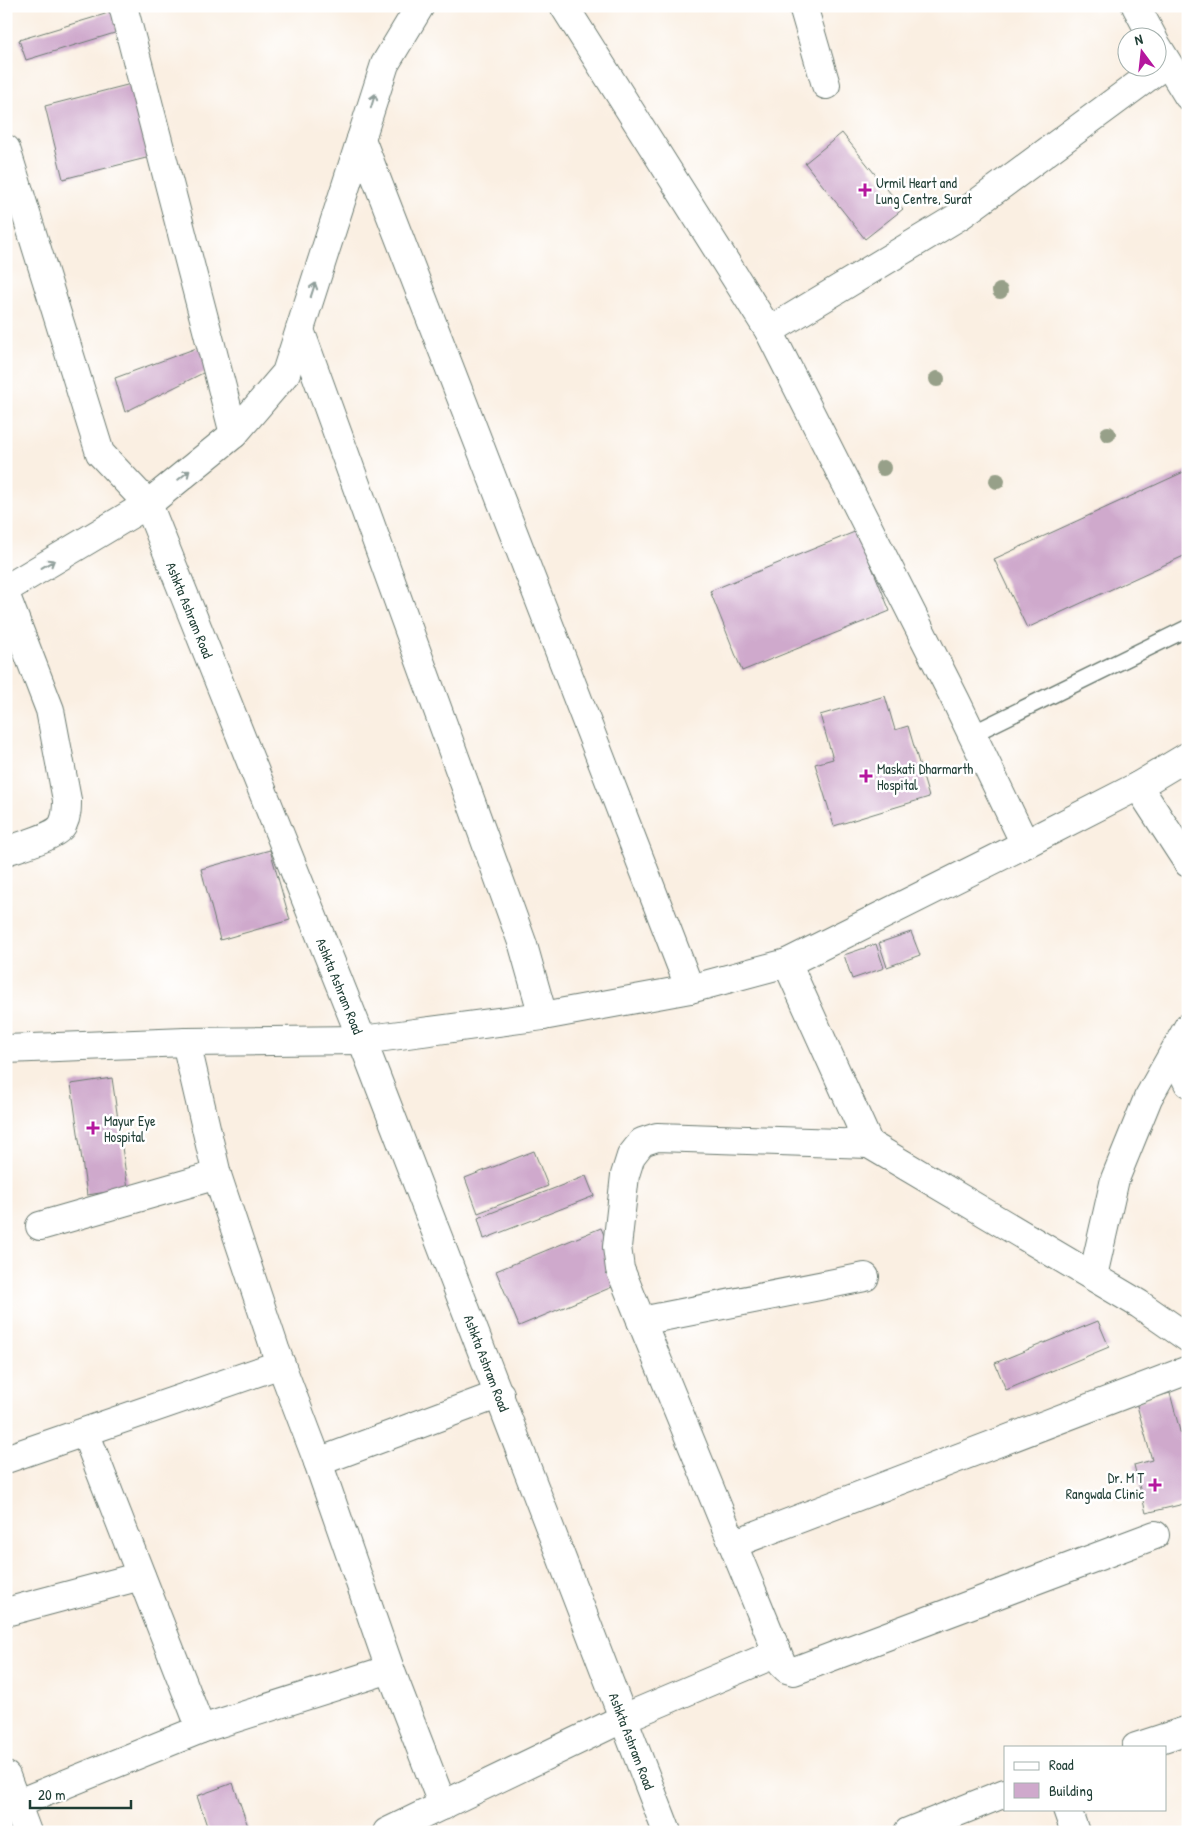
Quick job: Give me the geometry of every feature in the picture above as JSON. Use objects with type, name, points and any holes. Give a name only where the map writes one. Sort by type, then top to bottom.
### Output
[{"type":"street","points":[[122,6],[234,434]]},
{"type":"street","points":[[6,588],[148,504],[234,434],[286,373],[385,64],[420,6]]},
{"type":"street","points":[[564,6],[769,331],[972,734],[1025,844]]},
{"type":"street","points":[[803,6],[826,85]]},
{"type":"street","points":[[1136,6],[1148,28]]},
{"type":"street","points":[[1166,60],[1188,96]]},
{"type":"street","points":[[769,331],[961,215],[1131,78]]},
{"type":"street","points":[[361,139],[690,989]]},
{"type":"street","name":"Ashkta Ashram Road","points":[[6,149],[100,454],[148,504],[362,1040],[500,1394],[667,1832]]},
{"type":"street","points":[[300,330],[523,945],[543,1016]]},
{"type":"street","points":[[6,596],[50,710],[67,800],[67,812],[63,825],[54,833],[6,851]]},
{"type":"street","points":[[6,1049],[186,1042],[362,1040],[543,1016],[690,989],[787,963],[1138,786],[1188,756]]},
{"type":"street","points":[[1138,786],[1188,863]]},
{"type":"street","points":[[787,963],[869,1144]]},
{"type":"street","points":[[1093,1276],[1115,1179],[1148,1098],[1188,1027]]},
{"type":"street","points":[[186,1042],[217,1176],[281,1364],[318,1462],[390,1669],[443,1806]]},
{"type":"street","points":[[1174,1053],[1188,1083]]},
{"type":"street","points":[[1155,1535],[794,1670],[787,1670],[777,1654],[620,1269],[616,1247],[625,1174],[631,1156],[642,1142],[657,1137],[869,1144],[1093,1276],[1139,1304],[1188,1338]]},
{"type":"street","points":[[40,1226],[217,1176]]},
{"type":"street","points":[[641,1320],[865,1278]]},
{"type":"street","points":[[6,1460],[281,1364]]},
{"type":"street","points":[[732,1544],[1188,1370]]},
{"type":"street","points":[[318,1462],[500,1394]]},
{"type":"street","points":[[85,1432],[201,1729]]},
{"type":"street","points":[[6,1612],[141,1576]]},
{"type":"street","points":[[387,1832],[624,1718],[777,1654]]},
{"type":"street","points":[[16,1804],[201,1729],[390,1669]]},
{"type":"street","points":[[1139,1746],[1188,1730]]},
{"type":"street","points":[[6,1776],[27,1832]]},
{"type":"street","points":[[908,1832],[1004,1793]]},
{"type":"street","points":[[1066,1810],[1075,1832]]},
{"type":"lane","points":[[972,734],[1188,628]]},
{"type":"building","points":[[112,12],[118,32],[26,60],[19,40]]},
{"type":"building","points":[[131,84],[150,157],[63,179],[45,106]]},
{"type":"building","points":[[842,133],[903,209],[865,239],[805,163]]},
{"type":"building","points":[[202,346],[209,370],[125,412],[115,378]]},
{"type":"building","points":[[1188,470],[1188,554],[1027,628],[994,559]]},
{"type":"building","points":[[857,531],[890,611],[742,671],[710,591]]},
{"type":"building","points":[[885,696],[895,730],[908,726],[929,797],[834,826],[815,764],[833,759],[820,715]]},
{"type":"building","points":[[270,850],[290,920],[220,940],[201,869]]},
{"type":"building","points":[[911,932],[920,955],[887,967],[879,943]]},
{"type":"building","points":[[876,944],[884,968],[852,979],[844,955]]},
{"type":"building","points":[[112,1078],[128,1189],[87,1195],[71,1084]]},
{"type":"building","points":[[534,1151],[548,1186],[478,1213],[465,1178]]},
{"type":"building","points":[[586,1176],[594,1196],[484,1239],[478,1218]]},
{"type":"building","points":[[601,1228],[624,1282],[519,1326],[496,1271]]},
{"type":"building","points":[[1098,1321],[1109,1347],[1006,1390],[995,1363]]},
{"type":"building","points":[[1170,1393],[1188,1462],[1188,1503],[1146,1513],[1134,1465],[1152,1460],[1136,1402]]},
{"type":"building","points":[[233,1783],[250,1832],[209,1832],[197,1796]]},
{"type":"place","name":"Urmil Heart and Lung Centre, Surat","points":[[865,190]]},
{"type":"place","name":"Maskati Dharmarth Hospital","points":[[866,776]]},
{"type":"place","name":"Mayur Eye Hospital","points":[[93,1128]]},
{"type":"place","name":"Dr. M T Rangwala Clinic","points":[[1155,1485]]}]
